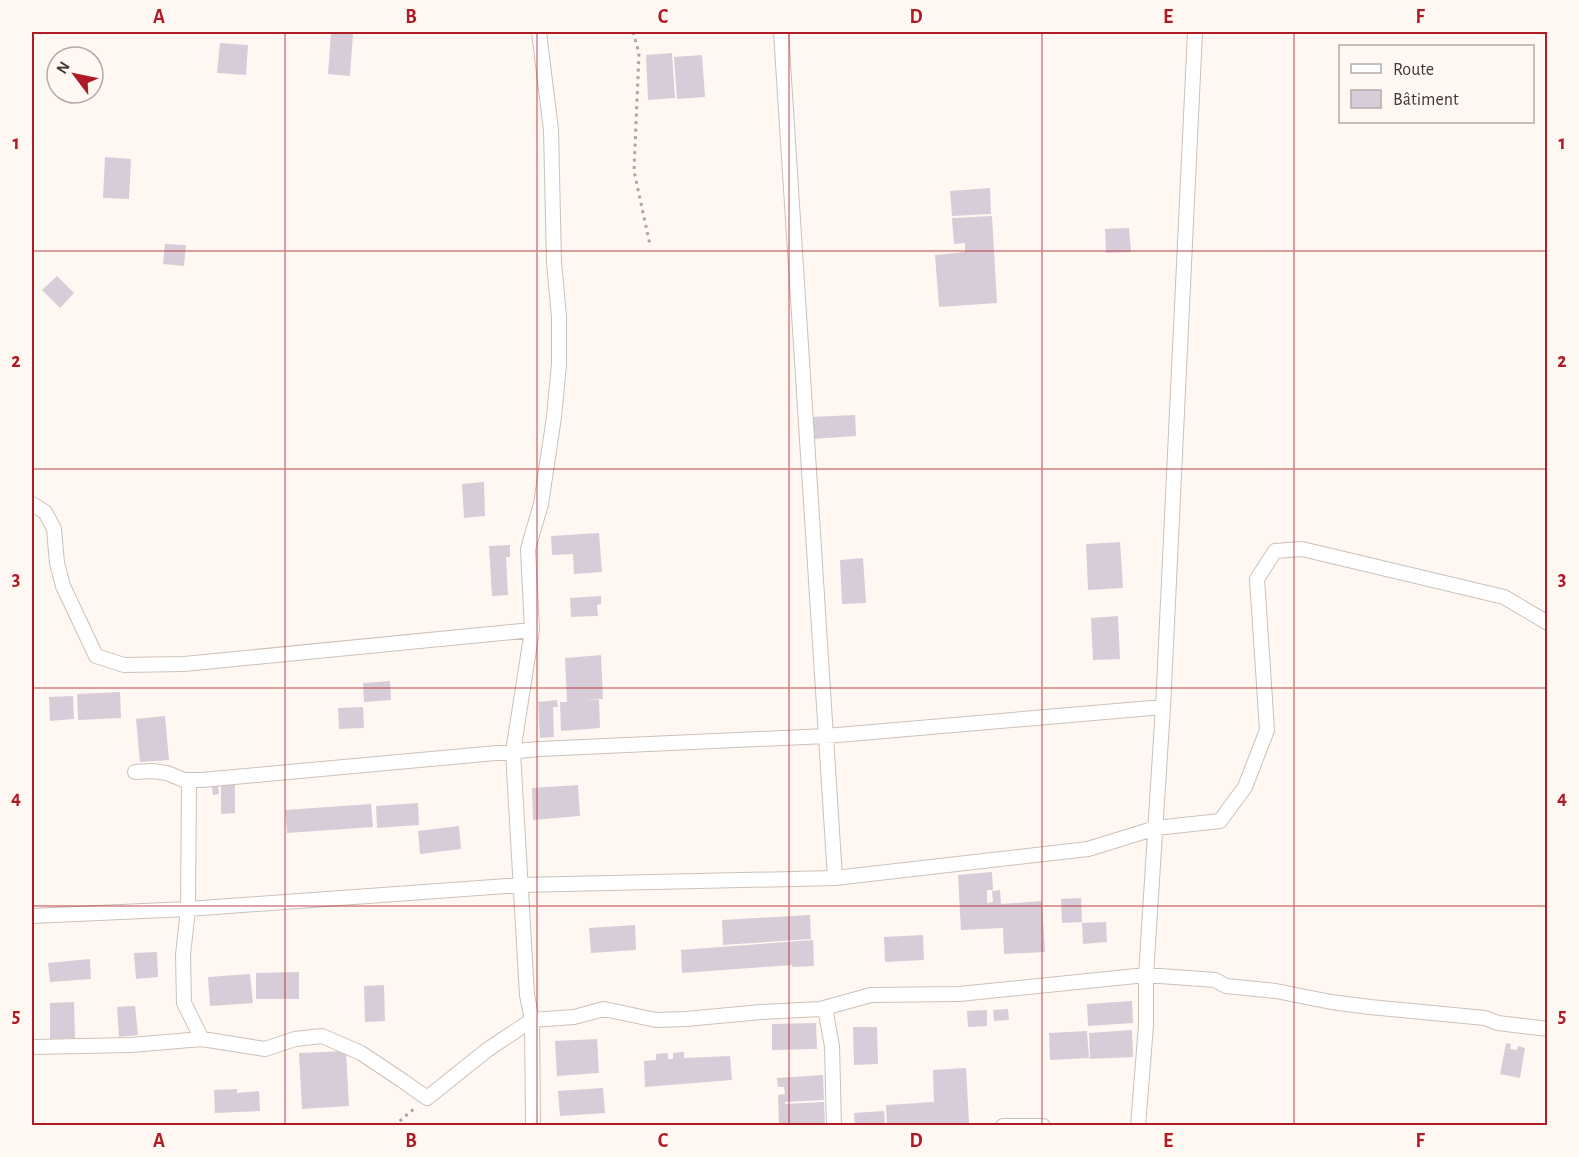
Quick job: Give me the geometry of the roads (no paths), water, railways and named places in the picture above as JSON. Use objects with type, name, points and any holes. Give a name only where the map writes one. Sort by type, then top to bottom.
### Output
[{"type":"street","points":[[533,1125],[532,1020],[527,995],[513,752],[532,630],[528,549],[541,504],[559,364],[551,130],[539,32]]},
{"type":"street","points":[[781,32],[835,878]]},
{"type":"street","points":[[1138,1125],[1146,1025],[1146,975],[1163,707],[1195,32]]},
{"type":"street","points":[[32,504],[45,512],[54,529],[57,562],[63,586],[96,656],[124,664],[184,664],[532,630]]},
{"type":"street","points":[[32,916],[188,909],[521,885],[835,878],[1088,849],[1155,828],[1220,821],[1245,787],[1267,730],[1257,579],[1275,551],[1302,549],[1504,597],[1548,623]]},
{"type":"street","points":[[135,772],[152,771],[166,773],[184,780],[202,780],[513,752],[826,736],[1163,707]]},
{"type":"street","points":[[189,780],[188,909],[183,955],[184,1002],[202,1039]]},
{"type":"street","points":[[32,1047],[202,1039],[265,1049],[296,1039],[322,1036],[361,1053],[427,1098],[487,1050],[532,1020],[574,1017],[604,1010],[656,1020],[820,1009],[871,995],[959,994],[1146,975],[1215,980],[1226,986],[1276,991],[1331,1002],[1485,1018],[1498,1023],[1548,1029]]},
{"type":"street","points":[[825,1008],[832,1046],[834,1125]]},
{"type":"street","points":[[1003,1125],[1043,1125]]}]
